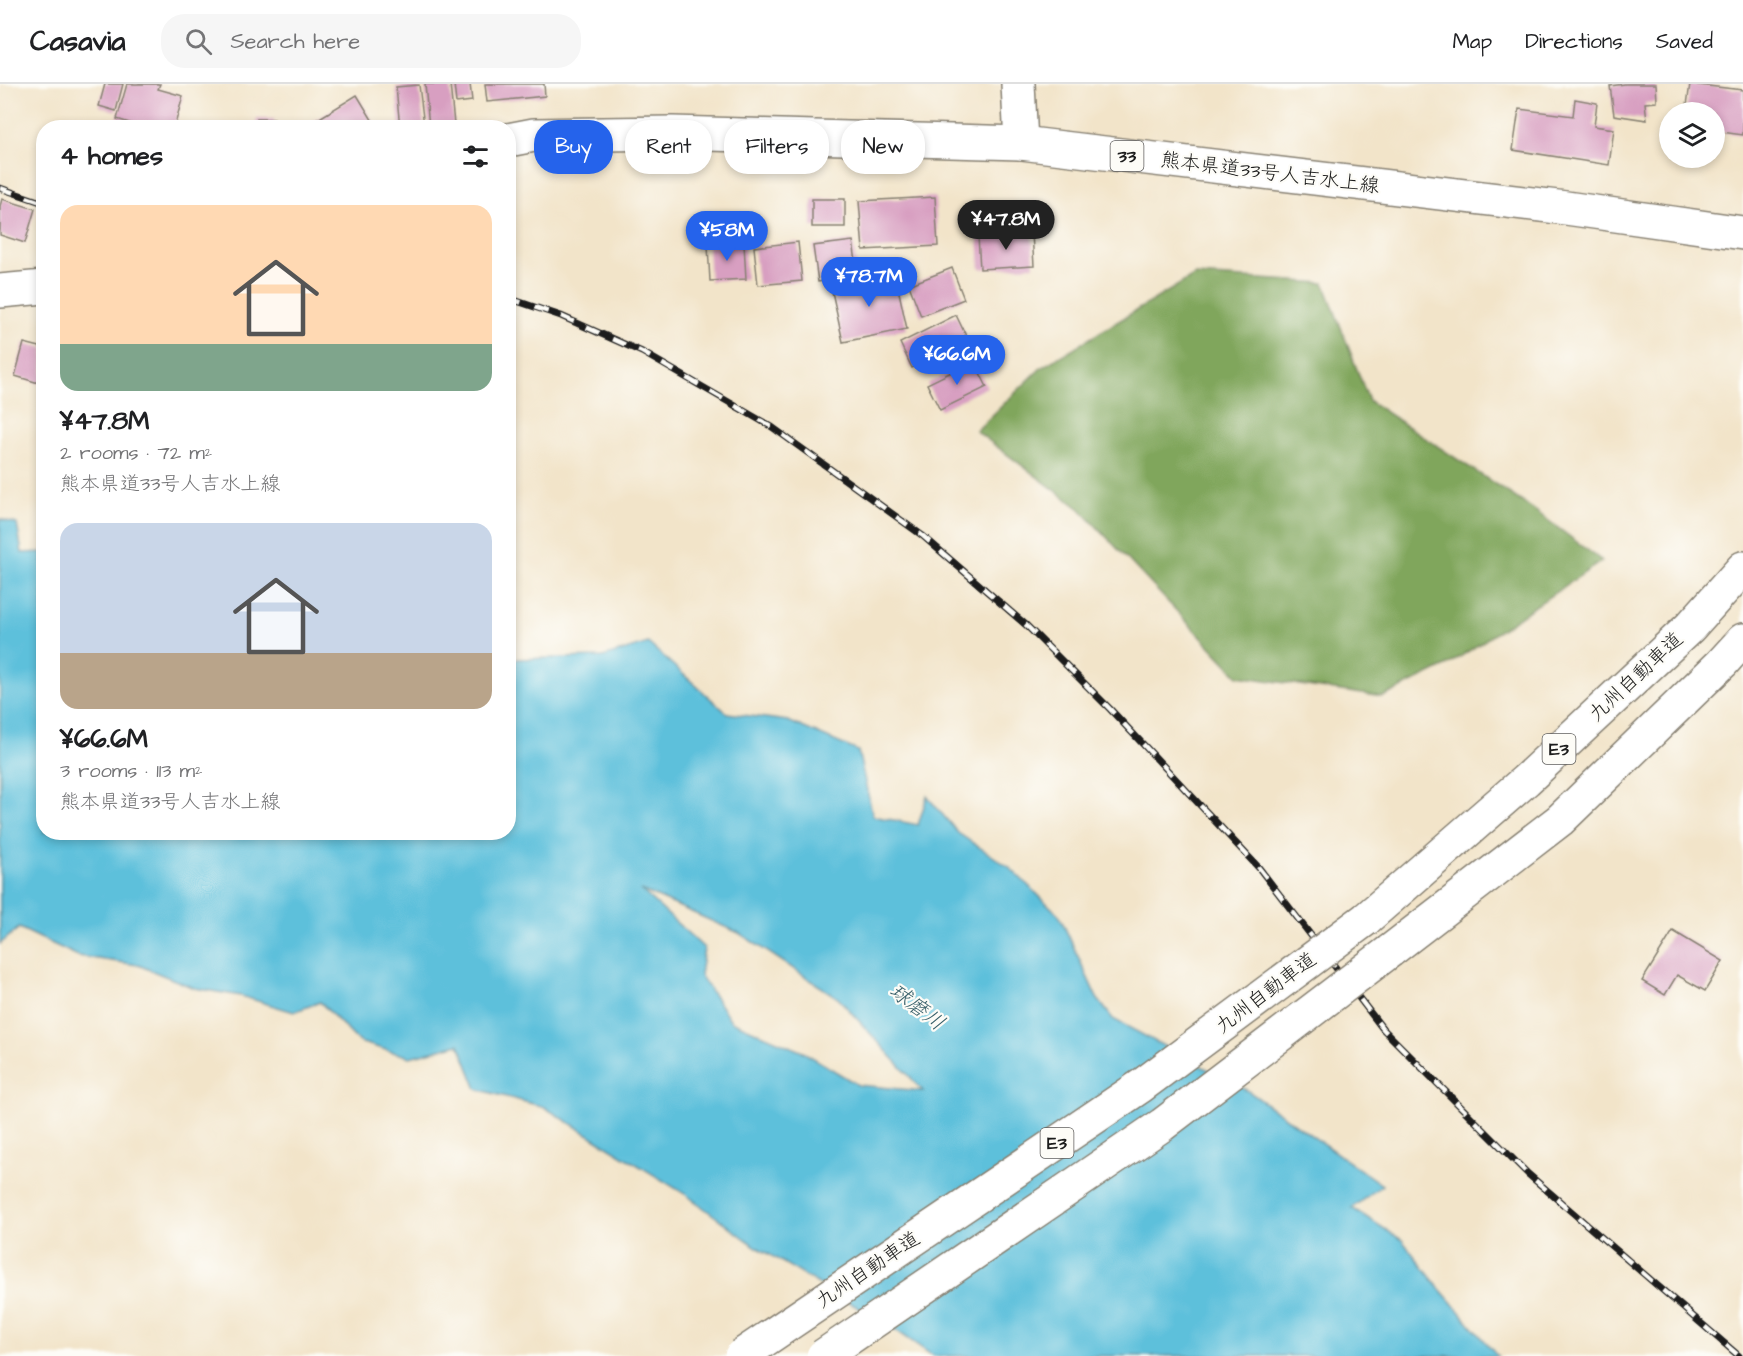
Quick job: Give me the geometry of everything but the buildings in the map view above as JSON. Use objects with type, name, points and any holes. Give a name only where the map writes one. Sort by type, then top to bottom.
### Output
[{"type":"main road","points":[[1018,84],[1021,143]]},
{"type":"main road","name":"熊本県道33号人吉水上線","points":[[516,138],[534,135],[672,133],[1021,143],[1566,208],[1743,233]]},
{"type":"main road","points":[[0,291],[36,288]]},
{"type":"main road","name":"九州自動車道","points":[[741,1356],[1141,1086],[1365,919],[1526,780],[1689,627],[1743,568]]},
{"type":"main road","name":"E3","points":[[823,1356],[1162,1125],[1560,820],[1743,640]]},
{"type":"green space","points":[[1195,275],[1324,283],[1369,401],[1533,509],[1602,561],[1448,665],[1383,697],[1238,676],[1080,509],[976,431],[1042,367]]},
{"type":"water","name":"球磨川","points":[[0,519],[17,524],[22,553],[36,552],[36,840],[516,840],[516,659],[603,657],[648,643],[727,713],[788,721],[858,751],[873,816],[918,825],[927,796],[958,833],[1009,867],[1059,915],[1097,998],[1113,1019],[1248,1091],[1382,1185],[1352,1208],[1402,1240],[1439,1288],[1498,1356],[933,1356],[897,1331],[755,1246],[685,1194],[544,1107],[477,1089],[459,1044],[410,1057],[359,1042],[320,1002],[294,1012],[241,996],[194,988],[138,965],[78,956],[19,928],[0,944]],"holes":[[[641,890],[739,933],[838,998],[923,1091],[858,1085],[805,1053],[731,1021],[700,975],[704,948]]]},
{"type":"railway","points":[[0,188],[36,200]]},
{"type":"railway","points":[[516,301],[561,316],[642,352],[772,427],[923,536],[1026,625],[1110,709],[1259,868],[1383,1029],[1528,1174],[1739,1356]]}]
